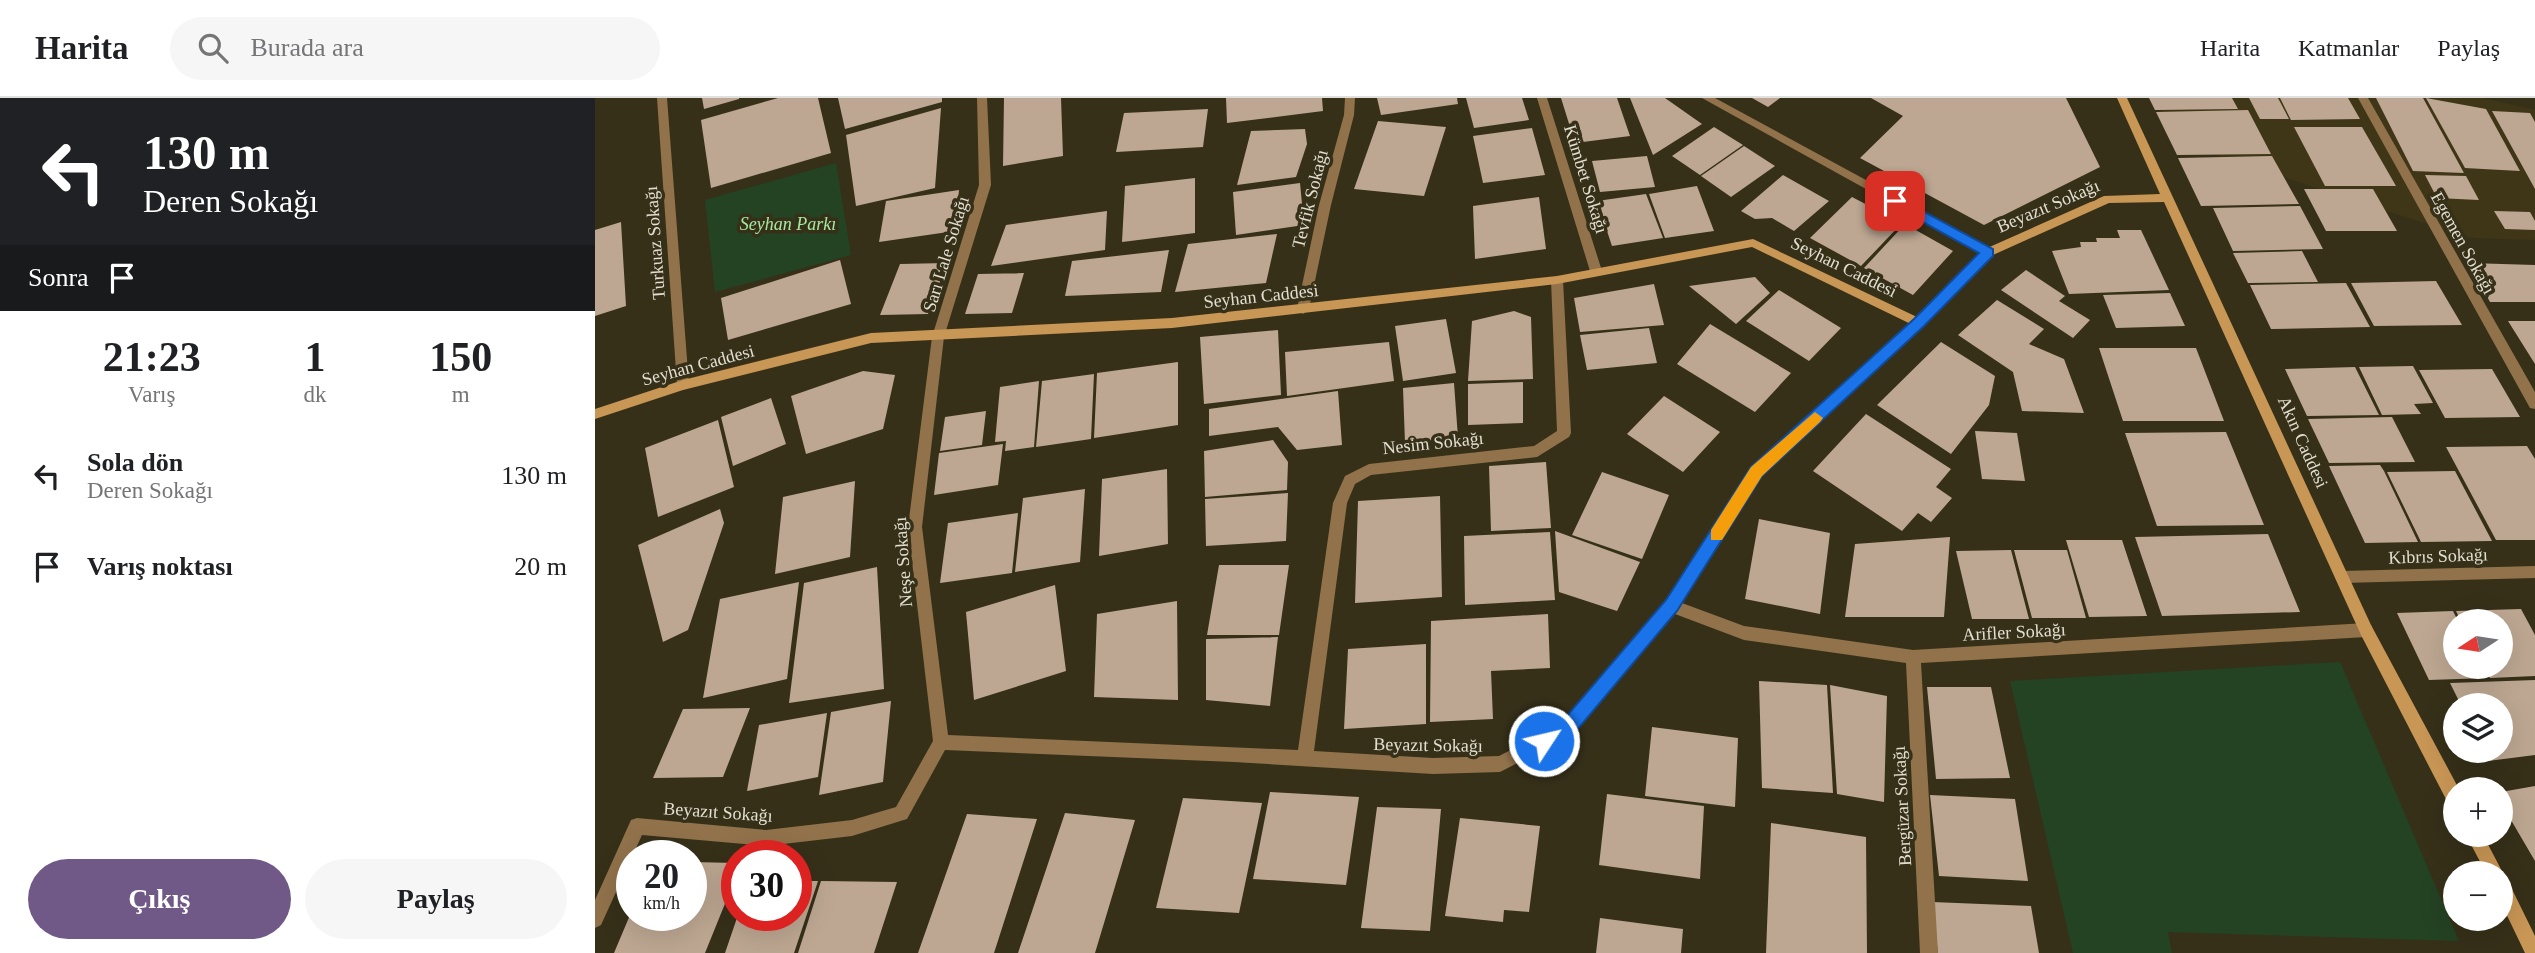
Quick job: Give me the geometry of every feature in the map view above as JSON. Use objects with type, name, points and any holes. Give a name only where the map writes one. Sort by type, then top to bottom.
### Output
[{"type":"street","name":"Turkuaz Sokağı","points":[[662,98],[683,385]]},
{"type":"street","name":"Sarı Lale Sokağı","points":[[938,337],[985,185],[982,98]]},
{"type":"street","name":"Tevfik Sokağı","points":[[1303,309],[1325,205],[1349,115],[1350,98]]},
{"type":"street","name":"Kümbet Sokağı","points":[[1542,98],[1596,271]]},
{"type":"street","points":[[1707,98],[1989,252]]},
{"type":"street","name":"Akın Caddesi","points":[[2122,98],[2366,630],[2443,777]]},
{"type":"street","name":"Egemen Sokağı","points":[[2363,98],[2535,404]]},
{"type":"street","name":"Beyazıt Sokağı","points":[[595,919],[637,826],[766,838],[852,828],[901,813],[941,742],[1234,754],[1433,766],[1500,765],[1566,730],[1672,606],[1757,471],[1919,323],[1989,252],[2108,200],[2169,198]]},
{"type":"street","name":"Seyhan Caddesi","points":[[595,414],[683,385],[871,338],[938,337],[1172,323],[1303,309],[1557,280],[1753,243],[1919,323]]},
{"type":"street","name":"Nesim Sokağı","points":[[1305,760],[1340,503],[1350,480],[1369,470],[1537,451],[1564,433],[1557,280]]},
{"type":"street","name":"Neşe Sokağı","points":[[938,337],[915,527],[941,742]]},
{"type":"street","name":"Kıbrıs Sokağı","points":[[2342,577],[2535,572]]},
{"type":"street","name":"Arifler Sokağı","points":[[1672,606],[1744,633],[1913,657],[2366,630]]},
{"type":"street","name":"Bergüzar Sokağı","points":[[1913,657],[1929,953]]},
{"type":"street","points":[[2513,904],[2530,931],[2534,953]]},
{"type":"shaded area","points":[[2156,98],[2483,98],[2535,110],[2535,240],[2470,238],[2176,142]]},
{"type":"green space","name":"Seyhan Parkı","points":[[836,163],[851,255],[715,292],[705,200]]},
{"type":"green space","points":[[2340,662],[2443,903],[2443,931],[2455,931],[2459,941],[2168,932],[2172,953],[2073,953],[2010,681]]},
{"type":"building","points":[[702,98],[739,98],[739,99],[704,109]]},
{"type":"building","points":[[778,98],[818,98],[831,153],[711,188],[701,120]]},
{"type":"building","points":[[838,98],[942,98],[942,102],[845,129]]},
{"type":"building","points":[[1004,98],[1061,98],[1063,156],[1003,166]]},
{"type":"building","points":[[1226,98],[1322,98],[1323,111],[1227,123]]},
{"type":"building","points":[[1377,98],[1457,98],[1458,104],[1381,115]]},
{"type":"building","points":[[1466,98],[1522,98],[1529,120],[1474,128]]},
{"type":"building","points":[[1561,98],[1617,98],[1630,136],[1575,143]]},
{"type":"building","points":[[1630,98],[1665,98],[1702,124],[1653,155]]},
{"type":"building","points":[[1752,98],[1780,98],[1768,107]]},
{"type":"building","points":[[1871,98],[2066,98],[2100,167],[1984,225],[1860,158],[1903,116]]},
{"type":"building","points":[[2149,98],[2232,98],[2238,109],[2155,110]]},
{"type":"building","points":[[2249,98],[2278,98],[2289,119],[2260,119]]},
{"type":"building","points":[[2280,98],[2348,98],[2360,119],[2291,120]]},
{"type":"building","points":[[2376,98],[2423,98],[2464,173],[2413,171]]},
{"type":"building","points":[[2426,98],[2486,109],[2520,171],[2465,168]]},
{"type":"building","points":[[941,108],[935,188],[856,206],[846,135]]},
{"type":"building","points":[[1208,109],[1203,147],[1116,152],[1124,113]]},
{"type":"building","points":[[2248,110],[2271,154],[2177,155],[2156,112]]},
{"type":"building","points":[[2492,111],[2530,113],[2535,122],[2535,189]]},
{"type":"building","points":[[1378,121],[1446,127],[1424,196],[1354,189]]},
{"type":"building","points":[[1714,127],[1743,145],[1700,175],[1672,156]]},
{"type":"building","points":[[2294,127],[2362,127],[2396,186],[2325,186]]},
{"type":"building","points":[[1532,128],[1545,175],[1483,183],[1473,136]]},
{"type":"building","points":[[1305,129],[1307,144],[1296,177],[1237,185],[1251,131]]},
{"type":"building","points":[[1744,146],[1775,166],[1731,197],[1701,176]]},
{"type":"building","points":[[1647,156],[1655,187],[1600,192],[1592,161]]},
{"type":"building","points":[[2272,156],[2299,204],[2201,206],[2178,158]]},
{"type":"building","points":[[1783,175],[1829,201],[1794,231],[1772,218],[1755,219],[1741,211]]},
{"type":"building","points":[[2425,175],[2466,176],[2479,200],[2437,198]]},
{"type":"building","points":[[1195,178],[1195,233],[1122,242],[1125,186]]},
{"type":"building","points":[[1300,183],[1304,225],[1236,235],[1233,192]]},
{"type":"building","points":[[1697,186],[1714,231],[1665,238],[1649,194]]},
{"type":"building","points":[[2304,189],[2373,189],[2397,231],[2326,231]]},
{"type":"building","points":[[959,190],[955,231],[879,242],[886,201]]},
{"type":"building","points":[[1646,194],[1663,238],[1612,246],[1597,201]]},
{"type":"building","points":[[1539,197],[1546,249],[1475,259],[1473,206]]},
{"type":"building","points":[[1852,197],[1902,223],[1861,266],[1810,238]]},
{"type":"building","points":[[2300,206],[2323,249],[2233,251],[2213,208]]},
{"type":"building","points":[[1107,211],[1105,250],[991,266],[1006,225]]},
{"type":"building","points":[[2494,211],[2530,212],[2535,221],[2535,230],[2505,229]]},
{"type":"building","points":[[621,222],[626,306],[595,316],[595,230]]},
{"type":"building","points":[[1905,224],[1953,251],[1913,295],[1864,268]]},
{"type":"building","points":[[2117,230],[2141,230],[2169,290],[2069,294],[2052,251],[2081,247],[2080,242],[2097,242],[2096,238],[2120,238]]},
{"type":"building","points":[[1277,234],[1266,283],[1175,292],[1188,244]]},
{"type":"building","points":[[1169,250],[1161,292],[1065,296],[1072,261]]},
{"type":"building","points":[[2302,251],[2318,282],[2248,283],[2233,253]]},
{"type":"building","points":[[840,260],[851,304],[728,340],[721,298]]},
{"type":"building","points":[[947,263],[928,314],[880,315],[900,264]]},
{"type":"building","points":[[2469,263],[2535,265],[2535,302],[2490,302]]},
{"type":"building","points":[[2026,270],[2065,296],[2059,301],[2090,320],[2073,338],[2001,290]]},
{"type":"building","points":[[1024,273],[1012,313],[965,314],[978,274]]},
{"type":"building","points":[[1755,277],[1770,293],[1736,324],[1689,286]]},
{"type":"building","points":[[2436,281],[2462,325],[2374,326],[2351,283]]},
{"type":"building","points":[[2346,283],[2370,327],[2271,329],[2250,285]]},
{"type":"building","points":[[1654,284],[1664,325],[1580,332],[1574,298]]},
{"type":"building","points":[[1779,290],[1841,328],[1809,361],[1746,321]]},
{"type":"building","points":[[2170,293],[2185,326],[2116,328],[2103,295]]},
{"type":"building","points":[[1997,300],[2044,329],[2029,344],[2064,359],[2084,413],[2022,411],[2013,372],[1958,335]]},
{"type":"building","points":[[1514,311],[1531,317],[1533,379],[1468,381],[1472,321]]},
{"type":"building","points":[[1446,319],[1456,373],[1403,381],[1395,326]]},
{"type":"building","points":[[2508,321],[2535,321],[2535,364]]},
{"type":"building","points":[[1710,324],[1791,373],[1755,412],[1677,364]]},
{"type":"building","points":[[1649,328],[1657,363],[1587,370],[1580,335]]},
{"type":"building","points":[[1278,330],[1281,395],[1204,404],[1200,337]]},
{"type":"building","points":[[1389,342],[1394,381],[1287,396],[1285,352]]},
{"type":"building","points":[[1941,342],[1995,376],[1989,405],[1951,454],[1877,405]]},
{"type":"building","points":[[2099,348],[2196,348],[2224,421],[2123,421]]},
{"type":"building","points":[[1178,362],[1178,425],[1094,438],[1097,373]]},
{"type":"building","points":[[2413,366],[2433,403],[2414,404],[2421,414],[2382,415],[2359,367]]},
{"type":"building","points":[[2355,367],[2379,415],[2307,416],[2285,369]]},
{"type":"building","points":[[2492,369],[2520,417],[2445,418],[2419,370]]},
{"type":"building","points":[[863,371],[895,375],[883,429],[806,454],[791,396]]},
{"type":"building","points":[[1094,374],[1091,439],[1036,447],[1042,381]]},
{"type":"building","points":[[1039,381],[1034,447],[1005,451],[1006,441],[995,442],[1000,387]]},
{"type":"building","points":[[1523,382],[1523,423],[1468,425],[1468,384]]},
{"type":"building","points":[[1454,383],[1458,438],[1405,443],[1403,388]]},
{"type":"building","points":[[1338,391],[1342,445],[1297,450],[1278,427],[1209,436],[1209,409]]},
{"type":"building","points":[[1664,396],[1720,432],[1683,472],[1627,434]]},
{"type":"building","points":[[771,398],[786,444],[733,466],[721,417]]},
{"type":"building","points":[[986,411],[982,445],[940,451],[945,417]]},
{"type":"building","points":[[1866,414],[1951,469],[1936,487],[1952,498],[1931,522],[1918,513],[1902,531],[1813,471]]},
{"type":"building","points":[[2392,417],[2415,462],[2329,463],[2308,419]]},
{"type":"building","points":[[718,420],[734,487],[658,517],[645,448]]},
{"type":"building","points":[[1975,431],[2017,433],[2025,481],[1982,479]]},
{"type":"building","points":[[2226,432],[2264,525],[2157,526],[2125,433]]},
{"type":"building","points":[[1273,440],[1288,462],[1287,490],[1205,497],[1204,451]]},
{"type":"building","points":[[1003,444],[998,485],[934,495],[939,453]]},
{"type":"building","points":[[2527,446],[2535,459],[2535,540],[2496,540],[2446,447]]},
{"type":"building","points":[[1546,462],[1551,528],[1491,531],[1489,466]]},
{"type":"building","points":[[2380,465],[2418,542],[2365,543],[2329,466]]},
{"type":"building","points":[[1167,469],[1168,544],[1099,556],[1102,479]]},
{"type":"building","points":[[2455,471],[2492,541],[2421,542],[2387,472]]},
{"type":"building","points":[[1602,472],[1669,495],[1642,559],[1572,535]]},
{"type":"building","points":[[855,481],[850,557],[775,574],[783,497]]},
{"type":"building","points":[[1085,489],[1080,562],[1015,572],[1023,498]]},
{"type":"building","points":[[1288,493],[1286,541],[1206,546],[1205,499]]},
{"type":"building","points":[[1440,496],[1442,597],[1355,603],[1358,501]]},
{"type":"building","points":[[720,509],[724,523],[688,630],[663,642],[638,545]]},
{"type":"building","points":[[1018,513],[1012,573],[940,583],[948,523]]},
{"type":"building","points":[[1759,519],[1830,533],[1820,614],[1745,599]]},
{"type":"building","points":[[1555,531],[1640,562],[1617,611],[1559,592]]},
{"type":"building","points":[[1550,532],[1555,600],[1465,605],[1464,536]]},
{"type":"building","points":[[2268,534],[2300,612],[2162,616],[2135,537]]},
{"type":"building","points":[[1950,537],[1944,617],[1845,617],[1855,544]]},
{"type":"building","points":[[2066,540],[2122,540],[2147,616],[2089,617]]},
{"type":"building","points":[[2011,550],[2029,619],[1972,619],[1956,551]]},
{"type":"building","points":[[2014,550],[2067,550],[2086,618],[2032,618]]},
{"type":"building","points":[[1219,565],[1289,565],[1279,635],[1207,635]]},
{"type":"building","points":[[877,567],[884,689],[789,703],[804,583]]},
{"type":"building","points":[[799,582],[787,679],[703,698],[720,599]]},
{"type":"building","points":[[1055,585],[1066,671],[974,700],[966,612]]},
{"type":"building","points":[[1177,601],[1178,700],[1094,697],[1097,614]]},
{"type":"building","points":[[2513,609],[2521,609],[2535,635],[2535,676],[2513,677]]},
{"type":"building","points":[[2443,611],[2443,679],[2458,679],[2429,680],[2397,613]]},
{"type":"building","points":[[1548,614],[1550,668],[1491,671],[1493,719],[1430,722],[1431,621]]},
{"type":"building","points":[[1278,637],[1270,706],[1206,700],[1206,639]]},
{"type":"building","points":[[1426,644],[1426,724],[1344,729],[1348,649]]},
{"type":"building","points":[[2535,680],[2535,755],[2513,758],[2513,693],[2455,693],[2450,683]]},
{"type":"building","points":[[1759,681],[1827,685],[1833,793],[1762,788]]},
{"type":"building","points":[[1830,685],[1887,696],[1884,802],[1837,794]]},
{"type":"building","points":[[1927,687],[1991,687],[2010,778],[1936,779]]},
{"type":"building","points":[[891,701],[883,782],[819,795],[831,712]]},
{"type":"building","points":[[750,708],[723,777],[653,778],[683,709]]},
{"type":"building","points":[[827,713],[818,777],[747,791],[759,725]]},
{"type":"building","points":[[1652,727],[1738,738],[1735,807],[1645,796]]},
{"type":"building","points":[[2535,786],[2535,861],[2513,823],[2513,790]]},
{"type":"building","points":[[1270,792],[1359,797],[1346,885],[1253,879]]},
{"type":"building","points":[[1607,794],[1704,806],[1700,879],[1599,865]]},
{"type":"building","points":[[1930,795],[2015,799],[2028,881],[1939,876]]},
{"type":"building","points":[[1183,798],[1262,803],[1239,913],[1156,908]]},
{"type":"building","points":[[1377,807],[1441,809],[1430,931],[1361,928]]},
{"type":"building","points":[[1065,813],[1135,820],[1095,953],[1018,953]]},
{"type":"building","points":[[967,814],[1037,819],[994,953],[918,953]]},
{"type":"building","points":[[1460,818],[1540,826],[1529,912],[1504,910],[1503,922],[1445,916]]},
{"type":"building","points":[[1771,823],[1866,837],[1867,953],[1766,953]]},
{"type":"building","points":[[707,862],[721,863],[721,914],[705,953],[614,953],[623,931],[707,931]]},
{"type":"building","points":[[812,881],[818,881],[812,899]]},
{"type":"building","points":[[821,881],[897,882],[874,953],[798,953],[805,931],[812,931],[812,909]]},
{"type":"building","points":[[1932,902],[2031,906],[2039,953],[1938,953]]},
{"type":"building","points":[[1600,918],[1683,929],[1681,953],[1596,953]]},
{"type":"building","points":[[733,931],[801,931],[794,953],[725,953]]},
{"type":"slow traffic","points":[[1716,535],[1757,471],[1815,418]]},
{"type":"route","points":[[1544,741],[1566,730],[1623,659],[1672,606],[1757,471],[1919,323],[1989,252],[1895,201]]}]
